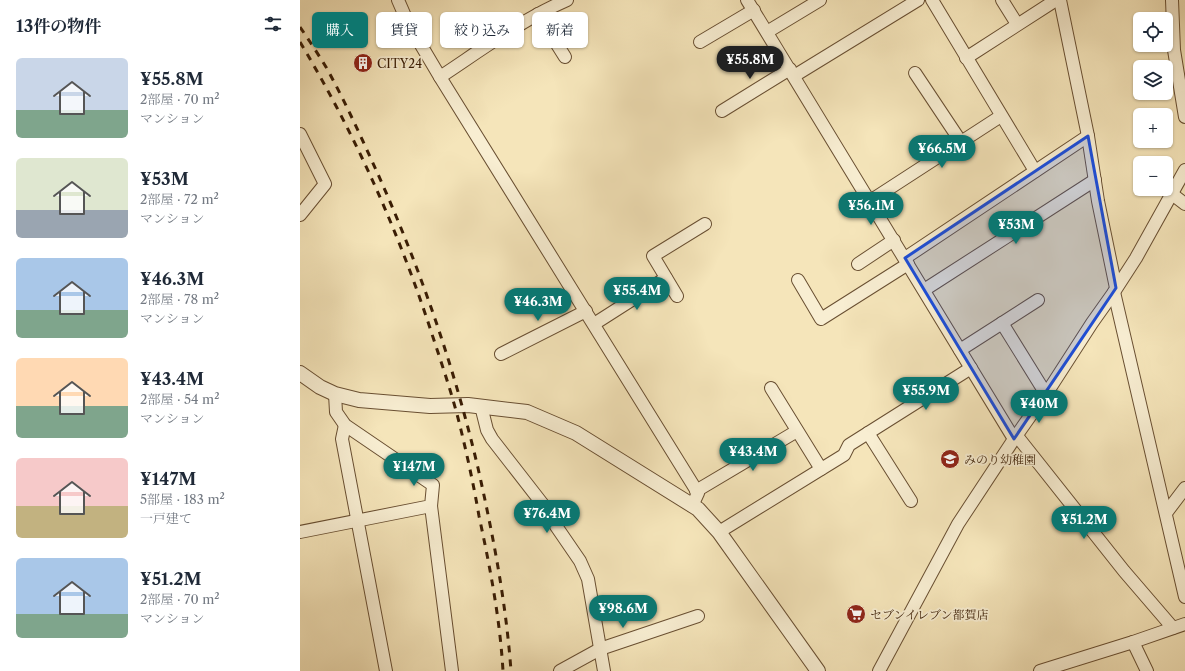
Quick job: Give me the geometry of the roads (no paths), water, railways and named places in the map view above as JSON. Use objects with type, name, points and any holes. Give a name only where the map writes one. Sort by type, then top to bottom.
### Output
[{"type":"street","points":[[398,0],[408,23],[440,77],[698,493],[692,506]]},
{"type":"street","points":[[440,77],[543,7],[567,0]]},
{"type":"street","points":[[747,0],[768,32],[971,368],[1016,437],[1101,542],[1181,627],[1040,671]]},
{"type":"street","points":[[768,32],[820,0]]},
{"type":"street","points":[[722,111],[918,0]]},
{"type":"street","points":[[932,0],[1035,171]]},
{"type":"street","points":[[1002,0],[1018,24]]},
{"type":"street","points":[[966,58],[1056,0]]},
{"type":"street","points":[[1060,0],[1088,136],[1098,201],[1115,290],[1185,592]]},
{"type":"street","points":[[1172,0],[1174,50],[1185,117]]},
{"type":"street","points":[[543,7],[565,57]]},
{"type":"street","points":[[700,42],[754,10]]},
{"type":"street","points":[[914,73],[961,142]]},
{"type":"street","points":[[870,201],[1001,116]]},
{"type":"street","points":[[300,134],[325,184],[300,215]]},
{"type":"street","points":[[798,288],[821,318],[1088,136]]},
{"type":"street","points":[[1173,192],[1185,170]]},
{"type":"street","points":[[924,290],[1095,180]]},
{"type":"street","points":[[1173,195],[1185,204]]},
{"type":"street","points":[[879,671],[958,524],[1136,258],[1171,196]]},
{"type":"street","points":[[677,296],[653,256],[705,224]]},
{"type":"street","points":[[858,264],[894,240]]},
{"type":"street","points":[[594,324],[666,278]]},
{"type":"street","points":[[960,350],[1038,300]]},
{"type":"street","points":[[501,354],[586,311]]},
{"type":"street","points":[[1002,323],[1046,394]]},
{"type":"street","points":[[719,532],[844,455],[849,445],[971,368]]},
{"type":"street","points":[[300,373],[320,387],[335,394],[367,400],[430,406],[462,404],[527,412],[576,433],[698,509],[719,532],[818,671]]},
{"type":"street","points":[[771,388],[821,469]]},
{"type":"street","points":[[335,394],[336,412],[345,425],[434,485],[431,506],[452,671]]},
{"type":"street","points":[[481,406],[487,430],[492,439],[548,511],[556,526],[580,561],[588,579],[604,671]]},
{"type":"street","points":[[345,425],[342,439],[386,671]]},
{"type":"street","points":[[696,491],[797,431]]},
{"type":"street","points":[[868,433],[911,501]]},
{"type":"street","points":[[1166,513],[1185,488]]},
{"type":"street","points":[[300,532],[431,506]]},
{"type":"street","points":[[560,671],[600,649],[698,616]]},
{"type":"street","points":[[1133,642],[1147,671]]},
{"type":"railway","points":[[300,27],[323,62],[353,119],[408,244],[435,318],[469,430],[489,518],[506,620],[511,671]]},
{"type":"railway","points":[[300,42],[320,76],[356,146],[389,217],[443,366],[458,417],[487,554],[500,632],[503,671]]},
{"type":"place","name":"CITY24","points":[[363,63]]},
{"type":"place","name":"みのり幼稚園","points":[[950,459]]},
{"type":"place","name":"セブンイレブン都賀店","points":[[856,614]]}]
